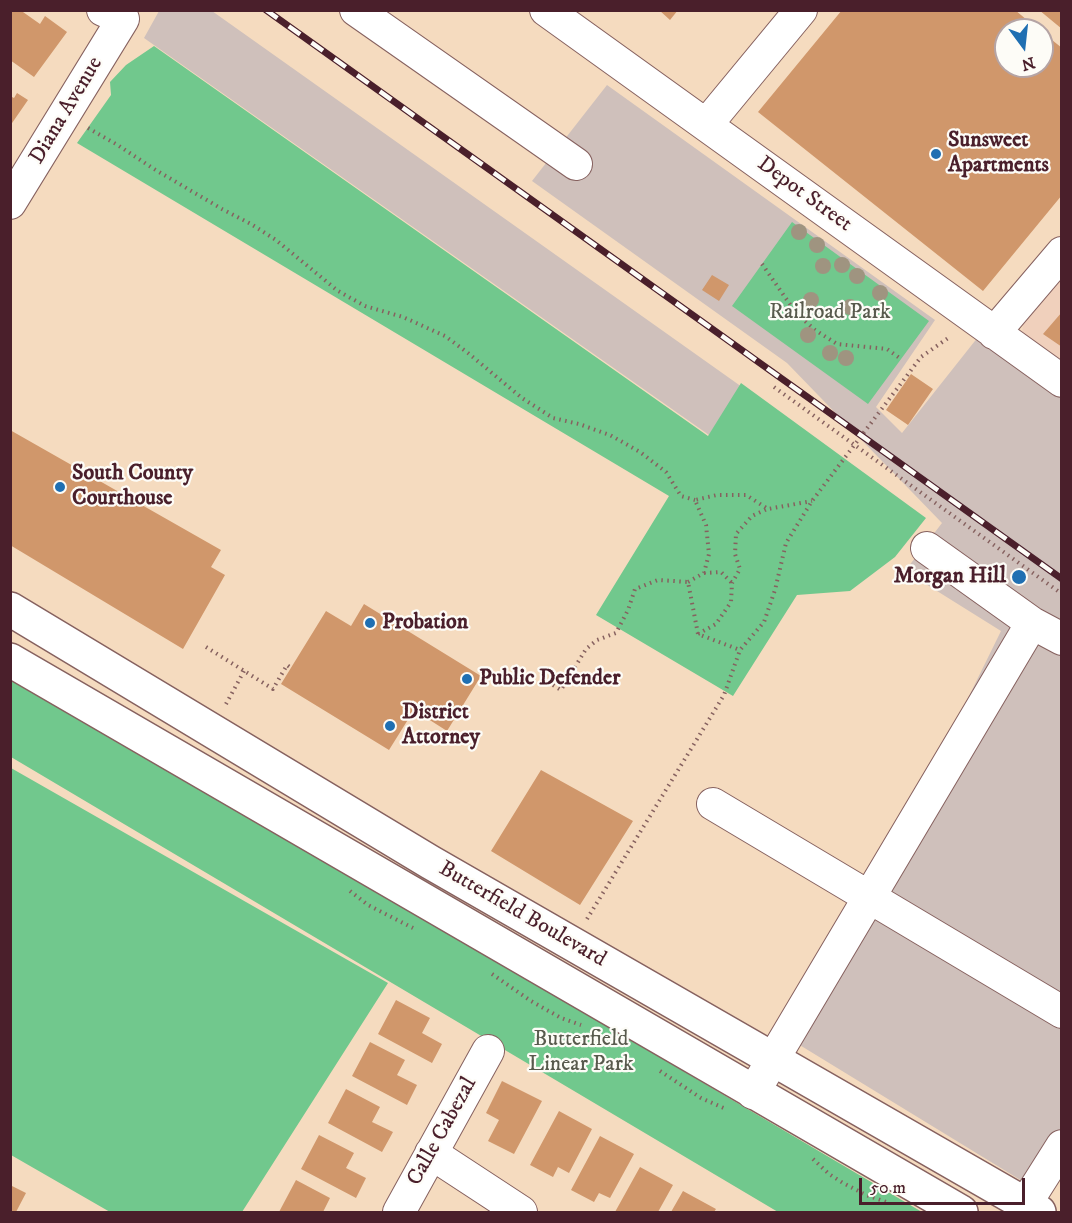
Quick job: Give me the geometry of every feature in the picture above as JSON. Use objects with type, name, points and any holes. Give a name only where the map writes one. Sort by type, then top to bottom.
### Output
[{"type":"main road","name":"Butterfield Boulevard","points":[[10,609],[430,861],[1032,1208]]},
{"type":"main road","name":"Butterfield Boulevard","points":[[10,660],[961,1212]]},
{"type":"street","name":"Depot Street","points":[[546,10],[1062,381]]},
{"type":"street","points":[[706,125],[801,10]]},
{"type":"street","points":[[360,12],[576,164]]},
{"type":"street","name":"Diana Avenue","points":[[10,203],[20,167],[113,15]]},
{"type":"street","points":[[994,333],[1062,253]]},
{"type":"street","points":[[927,548],[1032,623],[1062,639]]},
{"type":"street","points":[[753,1093],[1032,623]]},
{"type":"street","points":[[713,804],[1062,1012]]},
{"type":"street","name":"Calle Cabezal","points":[[399,1212],[488,1051]]},
{"type":"street","points":[[1032,1208],[1062,1146]]},
{"type":"street","points":[[431,1153],[521,1212]]},
{"type":"path","points":[[88,129],[276,240],[338,291],[365,306],[403,317],[445,336],[522,398],[553,417],[610,435],[640,452],[666,472],[681,496],[695,500],[717,495],[746,495],[768,509]]},
{"type":"path","points":[[762,264],[796,313],[815,330],[837,344],[887,349],[901,359]]},
{"type":"path","points":[[587,920],[724,695],[740,650],[764,622],[775,590],[786,543],[812,501],[921,357],[951,336]]},
{"type":"path","points":[[774,387],[1062,594]]},
{"type":"path","points":[[695,500],[706,525],[710,554],[704,573]]},
{"type":"path","points":[[698,634],[716,624],[731,602],[732,583],[740,569],[735,554],[736,534],[752,516],[768,509],[812,501]]},
{"type":"path","points":[[553,685],[561,690],[586,649],[597,639],[616,633],[628,610],[635,589],[658,580],[688,582],[704,573],[721,572],[732,583]]},
{"type":"path","points":[[688,582],[698,634]]},
{"type":"path","points":[[698,634],[740,650]]},
{"type":"path","points":[[206,647],[273,688],[287,665],[291,668]]},
{"type":"path","points":[[226,704],[244,671]]},
{"type":"shaded area","points":[[159,11],[212,11],[742,387],[709,435],[144,38]]},
{"type":"shaded area","points":[[607,85],[935,320],[876,407],[902,433],[982,332],[1061,394],[1062,1167],[1027,1184],[798,1044],[1001,631],[905,571],[942,523],[787,363],[532,181]]},
{"type":"shaded area","points":[[1061,279],[1061,362],[1022,334],[1023,324]]},
{"type":"green space","points":[[154,46],[708,436],[741,383],[926,518],[895,557],[850,591],[797,595],[733,696],[596,615],[669,496],[77,143],[111,95],[110,82],[126,65]]},
{"type":"green space","name":"Railroad Park","points":[[792,222],[929,321],[868,404],[732,306]]},
{"type":"green space","name":"Butterfield Linear Park","points":[[10,677],[922,1212],[778,1212],[11,757]]},
{"type":"green space","points":[[11,768],[388,983],[242,1212],[110,1212],[11,1155]]},
{"type":"building","points":[[10,10],[25,10],[23,12],[40,24],[45,16],[67,32],[34,77],[10,60]]},
{"type":"building","points":[[659,10],[678,10],[670,20]]},
{"type":"building","name":"Sunsweet Apartments","points":[[842,10],[1015,10],[1025,18],[994,18],[994,78],[1054,78],[1054,42],[1062,48],[1062,195],[983,291],[758,112]]},
{"type":"building","points":[[1039,10],[1062,10],[1062,29],[1054,22],[1054,18],[1049,18]]},
{"type":"building","points":[[17,93],[28,100],[10,126],[10,96],[14,98]]},
{"type":"building","points":[[712,275],[729,285],[719,301],[702,290]]},
{"type":"building","points":[[1062,312],[1062,347],[1043,334]]},
{"type":"building","points":[[911,374],[933,389],[908,425],[886,410]]},
{"type":"building","name":"South County Courthouse","points":[[10,430],[221,550],[211,567],[225,575],[183,649],[10,545]]},
{"type":"building","points":[[364,604],[481,676],[447,731],[414,710],[389,750],[281,684],[326,611],[351,626]]},
{"type":"building","points":[[541,770],[633,821],[580,905],[491,851]]},
{"type":"building","points":[[396,1000],[430,1018],[422,1033],[442,1044],[432,1063],[378,1034]]},
{"type":"building","points":[[370,1042],[405,1060],[397,1075],[417,1085],[407,1105],[352,1076]]},
{"type":"building","points":[[502,1081],[542,1101],[514,1154],[488,1141],[499,1120],[486,1113]]},
{"type":"building","points":[[346,1089],[380,1107],[372,1122],[393,1132],[382,1152],[328,1123]]},
{"type":"building","points":[[559,1111],[592,1129],[569,1173],[558,1167],[553,1177],[530,1165]]},
{"type":"building","points":[[319,1135],[354,1153],[346,1168],[366,1178],[356,1198],[301,1169]]},
{"type":"building","points":[[600,1136],[634,1154],[610,1198],[599,1193],[594,1202],[571,1190]]},
{"type":"building","points":[[640,1167],[673,1185],[658,1212],[615,1212]]},
{"type":"building","points":[[296,1180],[330,1198],[323,1212],[279,1212]]},
{"type":"building","points":[[10,1185],[26,1193],[16,1212],[10,1212]]},
{"type":"building","points":[[683,1191],[716,1209],[714,1212],[671,1212]]},
{"type":"railway","points":[[266,10],[1062,579]]},
{"type":"place","name":"Sunsweet Apartments","points":[[936,154]]},
{"type":"place","name":"South County Courthouse","points":[[60,487]]},
{"type":"place","name":"Morgan Hill","points":[[1019,577]]},
{"type":"place","name":"Probation","points":[[370,623]]},
{"type":"place","name":"Public Defender","points":[[467,679]]},
{"type":"place","name":"District Attorney","points":[[390,726]]}]
